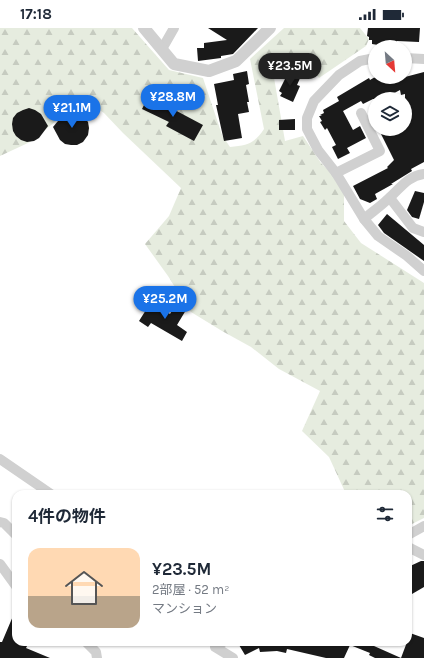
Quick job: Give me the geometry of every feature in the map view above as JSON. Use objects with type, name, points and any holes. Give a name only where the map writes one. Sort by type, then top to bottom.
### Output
[{"type":"street","points":[[144,28],[174,64],[209,71],[236,61],[270,28]]},
{"type":"street","points":[[162,49],[174,28]]},
{"type":"street","points":[[412,58],[424,59]]},
{"type":"street","points":[[368,59],[360,61],[339,75],[314,101],[307,118],[306,129],[318,150],[336,173],[364,219],[378,236],[407,256],[424,271]]},
{"type":"street","points":[[336,173],[380,151],[361,113]]},
{"type":"street","points":[[364,219],[390,198],[401,185],[418,175],[424,174]]},
{"type":"street","points":[[390,198],[413,228],[424,232]]},
{"type":"street","points":[[0,460],[45,490]]},
{"type":"street","points":[[0,522],[12,531]]},
{"type":"street","points":[[412,533],[424,526]]},
{"type":"street","points":[[412,549],[424,555]]},
{"type":"street","points":[[0,564],[12,580]]},
{"type":"street","points":[[90,646],[96,652],[97,658]]},
{"type":"street","points":[[217,646],[215,647],[233,658]]},
{"type":"green space","points":[[0,28],[132,28],[169,70],[203,78],[222,135],[230,147],[250,143],[257,138],[264,129],[250,59],[284,28],[360,28],[369,39],[366,46],[319,78],[301,54],[273,72],[285,141],[303,136],[321,163],[344,186],[344,221],[361,243],[424,283],[424,518],[412,524],[412,490],[344,490],[329,457],[302,431],[320,391],[279,369],[251,347],[191,312],[145,244],[169,216],[181,188],[104,113],[85,100],[76,105],[30,142],[0,156]]},
{"type":"building","points":[[208,28],[258,28],[233,54],[221,56],[221,58],[198,61],[197,48],[204,48],[204,43],[227,40]]},
{"type":"building","points":[[368,28],[420,28],[419,42],[412,42],[412,40],[369,40],[369,37],[367,36]]},
{"type":"building","points":[[247,71],[249,84],[246,85],[249,112],[238,114],[242,138],[224,141],[216,105],[218,105],[214,84],[234,80],[233,74]]},
{"type":"building","points":[[289,71],[301,76],[297,85],[300,86],[293,102],[280,96],[282,93],[279,91]]},
{"type":"building","points":[[424,72],[424,162],[411,169],[412,171],[391,184],[393,184],[375,194],[377,199],[370,203],[360,199],[353,186],[388,168],[387,167],[394,160],[382,136],[412,136],[412,92],[400,92],[400,90],[396,92],[368,92],[368,102],[363,104],[361,101],[343,111],[353,130],[360,126],[366,138],[347,148],[350,153],[338,159],[332,147],[336,145],[327,128],[325,130],[320,122],[322,121],[319,116],[322,116],[320,115],[324,113],[323,110],[339,101],[337,97],[368,79],[368,84],[412,84],[412,75]]},
{"type":"building","points":[[149,95],[172,106],[171,108],[203,125],[194,141],[166,126],[169,122],[142,109]]},
{"type":"building","points":[[29,108],[41,114],[48,126],[39,138],[34,141],[27,142],[16,136],[13,131],[12,124],[13,118],[17,113]]},
{"type":"building","points":[[73,112],[79,113],[84,117],[88,122],[89,128],[88,135],[83,142],[77,145],[65,144],[60,140],[53,127],[63,115]]},
{"type":"building","points":[[295,119],[295,130],[279,130],[279,120]]},
{"type":"building","points":[[415,191],[424,193],[424,202],[419,219],[412,217],[407,210]]},
{"type":"building","points":[[387,214],[424,245],[424,261],[384,233],[378,225]]},
{"type":"building","points":[[151,302],[170,314],[176,304],[186,310],[177,325],[187,332],[182,341],[151,323],[148,327],[139,321]]},
{"type":"building","points":[[424,561],[424,587],[412,594],[412,565]]},
{"type":"building","points":[[12,618],[12,646],[27,646],[26,648],[50,658],[0,658],[0,642],[2,642]]},
{"type":"building","points":[[412,634],[424,638],[424,658],[401,658],[406,646],[412,646]]},
{"type":"building","points":[[240,646],[350,646],[344,658],[326,658],[287,649],[286,653],[277,651],[260,652],[259,648],[245,655]]},
{"type":"building","points":[[352,646],[374,646],[401,658],[375,658],[369,655],[370,653]]}]
